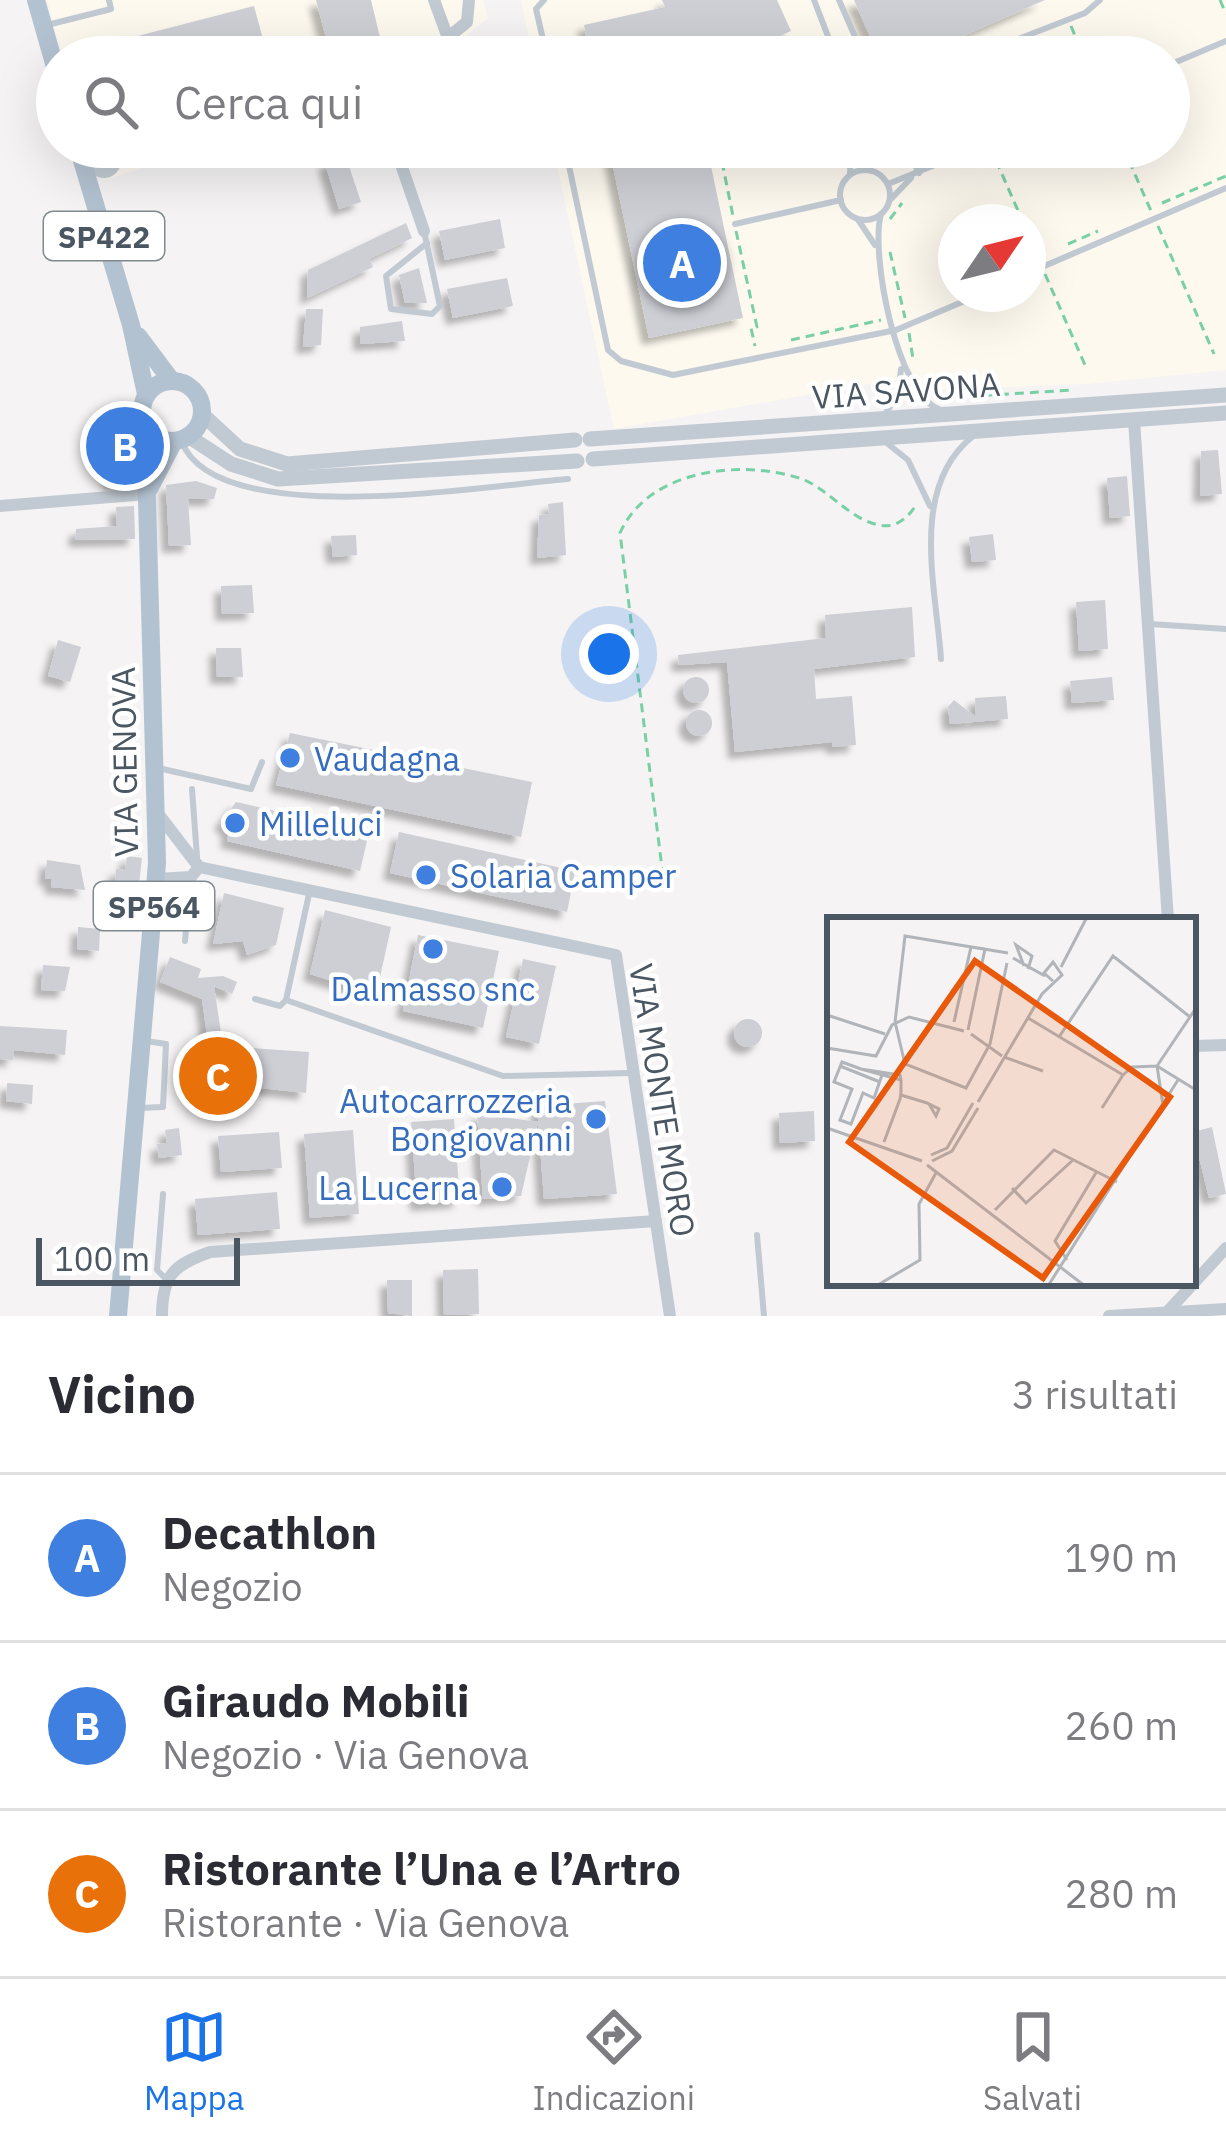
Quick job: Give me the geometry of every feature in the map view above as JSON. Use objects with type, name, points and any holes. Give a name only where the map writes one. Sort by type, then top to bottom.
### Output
[{"type":"main road","points":[[36,0],[48,36]]},
{"type":"main road","name":"SP422","points":[[87,168],[131,325],[146,394],[141,410],[146,426],[158,437],[181,439]]},
{"type":"main road","name":"SP422","points":[[131,325],[171,380],[197,394],[202,414]]},
{"type":"main road","points":[[146,394],[171,380]]},
{"type":"main road","points":[[181,439],[202,414]]},
{"type":"main road","name":"VIA GENOVA","points":[[118,1316],[157,871],[146,426]]},
{"type":"main road","name":"VIA GENOVA","points":[[147,494],[181,439]]},
{"type":"street","points":[[434,0],[447,36]]},
{"type":"street","points":[[450,36],[466,22],[469,0]]},
{"type":"street","points":[[402,168],[426,237]]},
{"type":"street","name":"VIA SAVONA","points":[[181,439],[231,464],[278,479],[585,460],[1226,395]]},
{"type":"street","name":"VIA SAVONA","points":[[976,423],[1226,413]]},
{"type":"street","name":"VIA SAVONA","points":[[202,414],[240,449],[287,464],[582,440],[879,430]]},
{"type":"street","points":[[1134,420],[1168,917]]},
{"type":"street","points":[[0,506],[147,494]]},
{"type":"street","points":[[156,811],[188,852],[195,872]]},
{"type":"street","points":[[157,871],[188,852]]},
{"type":"street","name":"VIA MONTE MORO","points":[[157,871],[195,872],[310,890],[616,955],[670,1316]]},
{"type":"street","points":[[1196,1046],[1226,1045]]},
{"type":"street","points":[[162,1316],[166,1280],[177,1264],[210,1252],[656,1221]]},
{"type":"street","points":[[1196,1281],[1226,1248]]},
{"type":"street","points":[[1169,1310],[1191,1286]]},
{"type":"street","points":[[1109,1316],[1226,1309]]},
{"type":"lane","points":[[44,26],[111,9],[110,0]]},
{"type":"lane","points":[[542,36],[536,9],[544,0]]},
{"type":"lane","points":[[814,0],[828,36]]},
{"type":"lane","points":[[838,0],[854,36]]},
{"type":"lane","points":[[1025,36],[1100,0]]},
{"type":"lane","points":[[1190,56],[1226,41]]},
{"type":"lane","points":[[570,168],[608,350],[622,361],[673,375],[759,351],[896,330],[939,312]]},
{"type":"lane","points":[[845,210],[841,200],[851,168]]},
{"type":"lane","points":[[911,168],[913,177]]},
{"type":"lane","points":[[888,184],[933,168]]},
{"type":"lane","points":[[849,176],[870,170],[888,184],[890,200]]},
{"type":"lane","points":[[913,177],[881,214],[877,248],[902,365],[915,393],[931,406],[976,423],[952,452],[932,509]]},
{"type":"lane","points":[[1046,265],[1226,188]]},
{"type":"lane","points":[[735,224],[841,200]]},
{"type":"lane","points":[[822,206],[845,210],[857,218],[877,248]]},
{"type":"lane","points":[[857,218],[881,214]]},
{"type":"lane","points":[[426,237],[440,305],[432,314],[400,314],[391,309],[386,276],[426,237]]},
{"type":"lane","points":[[902,365],[898,395],[879,430],[908,460],[932,509],[941,659]]},
{"type":"lane","points":[[181,439],[194,462],[226,480],[290,497],[568,479]]},
{"type":"lane","points":[[1147,623],[1165,629],[1226,629]]},
{"type":"lane","points":[[155,767],[216,785],[250,789],[262,762]]},
{"type":"lane","points":[[185,940],[195,872],[191,789]]},
{"type":"lane","points":[[255,999],[280,1006],[286,1000],[310,890]]},
{"type":"lane","points":[[286,1000],[503,1076],[634,1073]]},
{"type":"lane","points":[[163,1194],[157,1270],[166,1280]]},
{"type":"lane","points":[[757,1235],[764,1316]]},
{"type":"path","points":[[1220,0],[1226,14]]},
{"type":"path","points":[[1068,19],[1075,36]]},
{"type":"path","points":[[723,168],[758,327],[751,328],[759,351]]},
{"type":"path","points":[[999,168],[1015,204]]},
{"type":"path","points":[[1132,168],[1214,354]]},
{"type":"path","points":[[1133,216],[1226,176]]},
{"type":"path","points":[[886,230],[910,191],[913,177]]},
{"type":"path","points":[[1064,246],[1106,228]]},
{"type":"path","points":[[890,250],[914,368]]},
{"type":"path","points":[[1046,254],[1050,252]]},
{"type":"path","points":[[1046,276],[1085,365]]},
{"type":"path","points":[[786,341],[904,315]]},
{"type":"path","points":[[935,398],[1092,389]]},
{"type":"path","points":[[663,876],[620,533],[627,517],[674,479],[736,471],[797,477],[885,527],[913,511],[921,481]]},
{"type":"shaded area","points":[[47,0],[483,0],[488,18],[465,36],[57,36]]},
{"type":"shaded area","points":[[521,0],[1226,0],[1226,370],[1087,384],[935,390],[892,380],[614,429],[558,168],[1190,168],[1190,36],[529,36]]},
{"type":"shaded area","points":[[94,168],[144,168],[106,179],[96,176]]},
{"type":"building","points":[[316,0],[371,0],[380,36],[325,36]]},
{"type":"building","points":[[662,0],[777,0],[791,31],[780,36],[586,36],[584,25],[665,7]]},
{"type":"building","points":[[854,0],[1045,0],[963,36],[870,36]]},
{"type":"building","points":[[254,6],[262,36],[138,36]]},
{"type":"building","points":[[327,168],[350,168],[361,202],[339,209]]},
{"type":"building","points":[[613,168],[711,168],[743,318],[649,338]]},
{"type":"building","points":[[500,219],[505,248],[445,260],[439,231]]},
{"type":"building","points":[[406,223],[412,238],[369,259],[373,267],[307,298],[308,270]]},
{"type":"building","points":[[419,268],[427,303],[405,303],[399,275]]},
{"type":"building","points":[[507,278],[513,306],[453,318],[447,289]]},
{"type":"building","points":[[306,309],[323,309],[321,345],[303,347]]},
{"type":"building","points":[[402,321],[405,341],[360,344],[360,327]]},
{"type":"building","points":[[125,402],[133,481],[111,484],[102,429],[111,427],[108,404]]},
{"type":"building","points":[[1218,450],[1222,494],[1200,496],[1201,451]]},
{"type":"building","points":[[1127,476],[1130,516],[1110,518],[1107,478]]},
{"type":"building","points":[[196,481],[217,488],[214,499],[188,499],[191,545],[169,546],[166,485]]},
{"type":"building","points":[[563,502],[566,555],[537,558],[539,515],[549,514],[548,504]]},
{"type":"building","points":[[134,506],[135,539],[75,540],[76,529],[117,526],[116,507]]},
{"type":"building","points":[[993,534],[996,560],[972,562],[969,537]]},
{"type":"building","points":[[356,535],[357,555],[333,557],[331,536]]},
{"type":"building","points":[[252,585],[254,613],[222,614],[221,586]]},
{"type":"building","points":[[1105,600],[1108,649],[1079,651],[1076,602]]},
{"type":"building","points":[[912,607],[915,657],[814,669],[816,699],[852,696],[856,745],[833,747],[832,742],[735,752],[727,662],[679,665],[678,655],[826,638],[825,615]]},
{"type":"building","points":[[58,640],[81,647],[70,682],[48,676]]},
{"type":"building","points":[[216,648],[241,648],[243,677],[217,677]]},
{"type":"building","points":[[696,677],[709,690],[696,703],[683,690]]},
{"type":"building","points":[[1112,677],[1114,700],[1072,703],[1070,681]]},
{"type":"building","points":[[1006,696],[1008,719],[950,724],[948,707],[954,700],[976,717],[975,698]]},
{"type":"building","points":[[699,710],[712,723],[699,736],[686,723]]},
{"type":"building","points":[[290,733],[532,782],[521,837],[276,785]]},
{"type":"building","points":[[236,802],[369,832],[360,871],[227,841],[229,831],[221,822]]},
{"type":"building","points":[[399,832],[575,871],[567,912],[390,873]]},
{"type":"building","points":[[127,856],[142,858],[138,892],[133,897],[114,896],[116,869],[125,870]]},
{"type":"building","points":[[47,860],[80,865],[85,890],[51,887],[52,879],[45,879]]},
{"type":"building","points":[[224,893],[284,908],[276,945],[247,955],[243,941],[213,944]]},
{"type":"building","points":[[325,910],[391,927],[376,995],[310,974]]},
{"type":"building","points":[[78,927],[100,929],[99,951],[77,949]]},
{"type":"building","points":[[418,935],[499,951],[483,1028],[403,1011]]},
{"type":"building","points":[[170,957],[201,969],[198,978],[223,976],[237,982],[232,994],[214,986],[221,1033],[207,1035],[202,999],[160,982]]},
{"type":"building","points":[[523,959],[556,966],[539,1044],[506,1037]]},
{"type":"building","points":[[43,965],[70,967],[65,991],[41,990]]},
{"type":"building","points":[[748,1019],[758,1023],[762,1033],[758,1043],[748,1047],[738,1043],[734,1033],[738,1023]]},
{"type":"building","points":[[0,1026],[67,1030],[65,1055],[14,1050],[13,1060],[0,1059]]},
{"type":"building","points":[[251,1048],[309,1052],[306,1093],[242,1086],[240,1101],[212,1098],[217,1050],[243,1053]]},
{"type":"building","points":[[7,1083],[33,1085],[32,1104],[6,1101]]},
{"type":"building","points":[[605,1101],[617,1194],[544,1199],[537,1106]]},
{"type":"building","points":[[814,1111],[815,1141],[780,1143],[779,1113]]},
{"type":"building","points":[[477,1113],[538,1122],[521,1196],[483,1199]]},
{"type":"building","points":[[454,1119],[460,1201],[417,1204],[411,1122]]},
{"type":"building","points":[[1212,1127],[1226,1194],[1209,1198],[1196,1131]]},
{"type":"building","points":[[179,1128],[182,1155],[159,1158],[157,1144],[167,1143],[165,1130]]},
{"type":"building","points":[[353,1130],[359,1214],[310,1218],[304,1134]]},
{"type":"building","points":[[279,1132],[282,1168],[221,1172],[218,1136]]},
{"type":"building","points":[[277,1192],[280,1229],[198,1235],[195,1199]]},
{"type":"building","points":[[478,1269],[479,1314],[444,1315],[443,1270]]},
{"type":"building","points":[[387,1280],[412,1280],[412,1316],[388,1313]]},
{"type":"place","name":"Decathlon","points":[[682,263]]},
{"type":"place","name":"Giraudo Mobili","points":[[125,446]]},
{"type":"place","name":"Vaudagna","points":[[290,758]]},
{"type":"place","name":"Milleluci","points":[[235,823]]},
{"type":"place","name":"Solaria Camper","points":[[426,875]]},
{"type":"place","name":"Dalmasso snc","points":[[433,949]]},
{"type":"place","name":"Ristorante l’Una e l’Artro","points":[[218,1076]]},
{"type":"place","name":"Autocarrozzeria Bongiovanni","points":[[596,1119]]},
{"type":"place","name":"La Lucerna","points":[[502,1187]]}]
